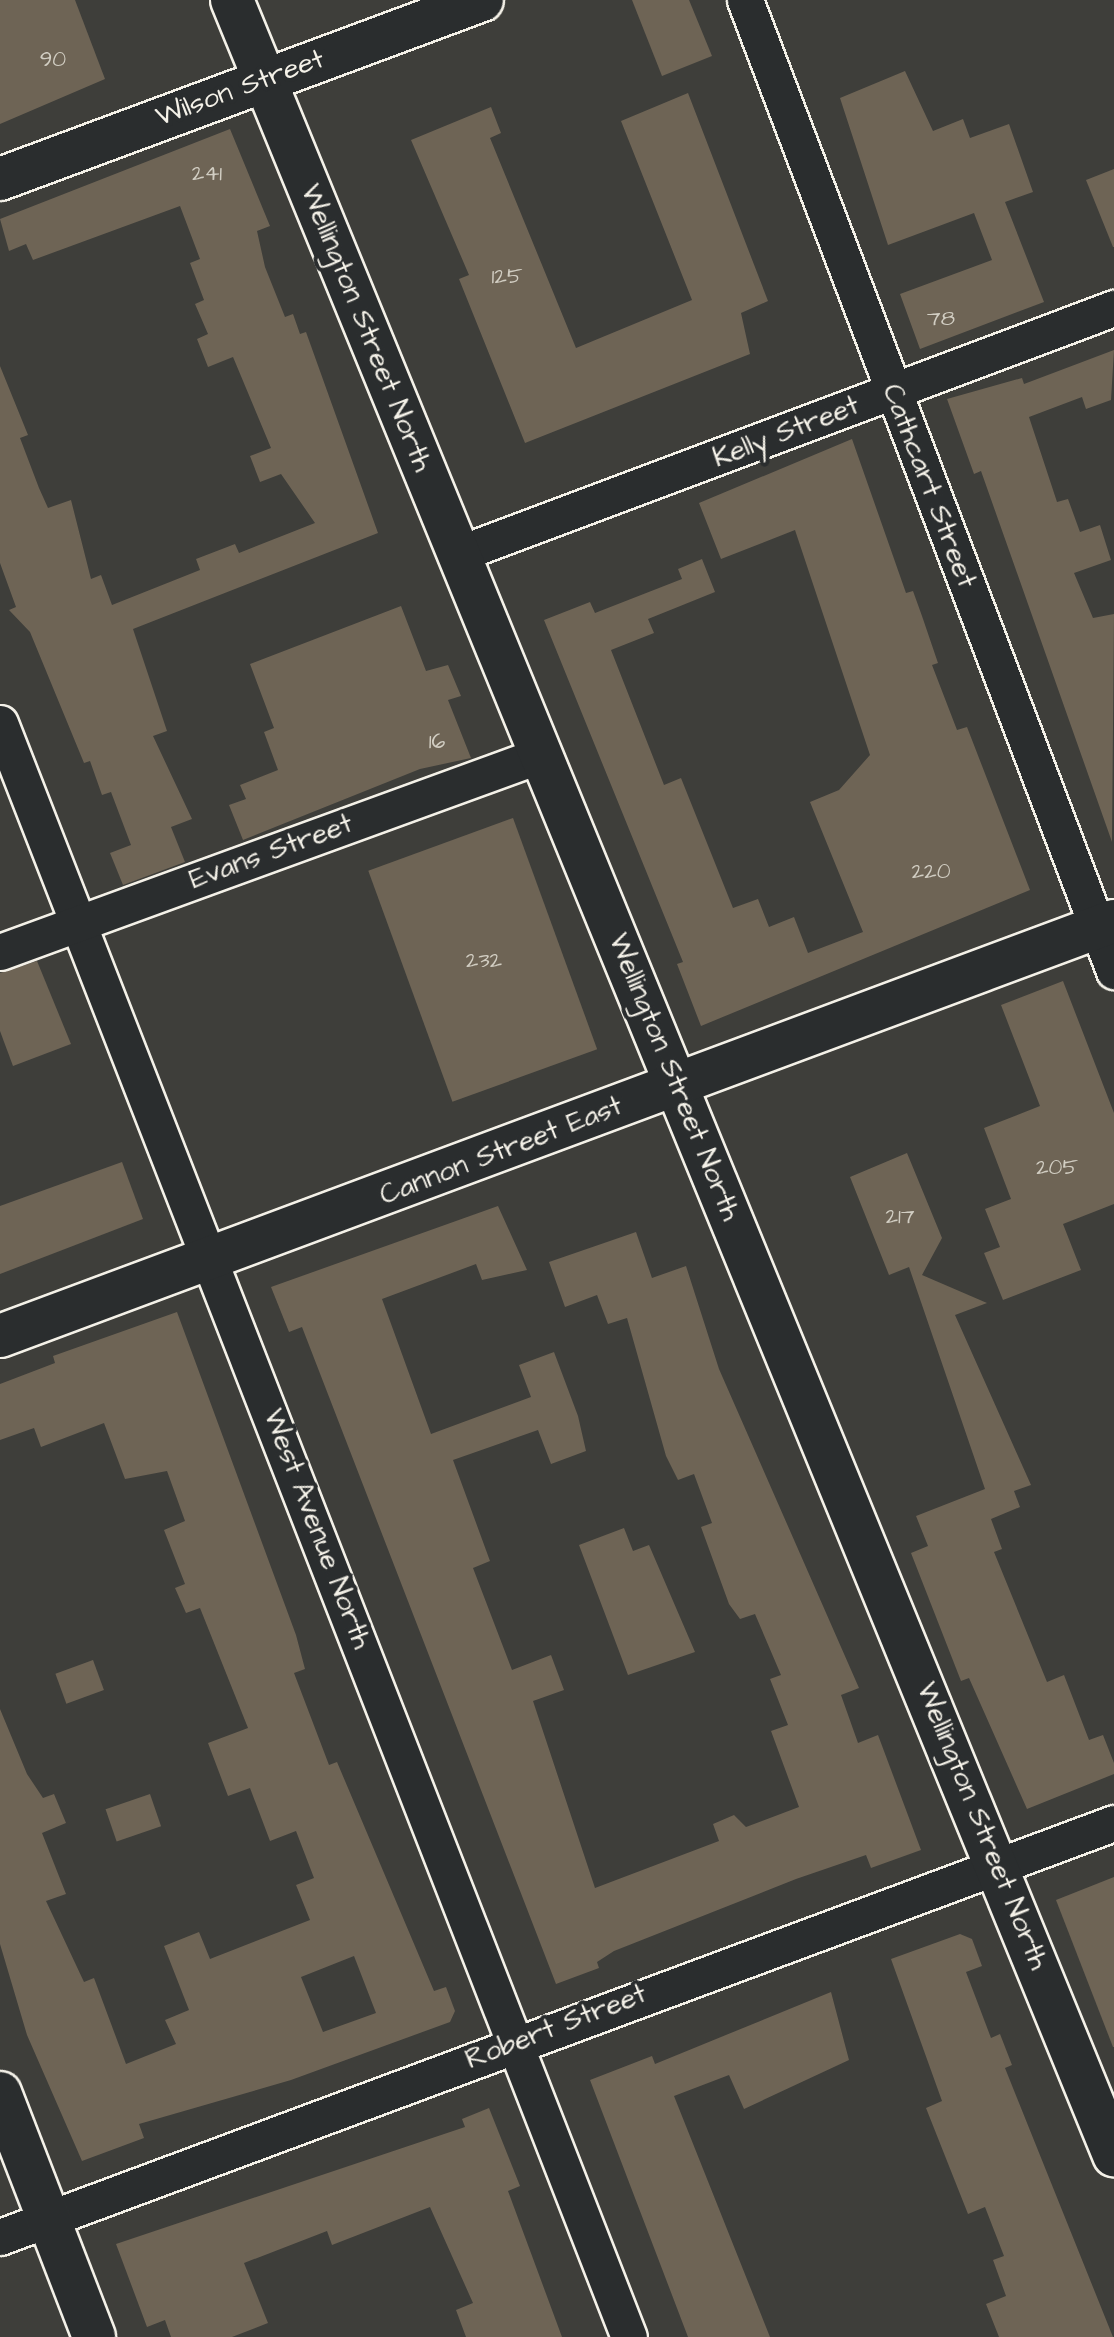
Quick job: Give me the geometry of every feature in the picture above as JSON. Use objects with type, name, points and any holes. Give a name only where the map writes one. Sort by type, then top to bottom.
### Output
[{"type":"main road","name":"Wellington Street North","points":[[232,0],[1114,2155]]},
{"type":"main road","name":"Wilson Street","points":[[0,179],[482,0]]},
{"type":"main road","name":"Cannon Street East","points":[[0,1336],[1106,924]]},
{"type":"main road","points":[[0,2092],[94,2337]]},
{"type":"street","name":"Cathcart Street","points":[[745,0],[893,392],[1106,924],[1114,970]]},
{"type":"street","name":"Kelly Street","points":[[458,554],[1114,308]]},
{"type":"street","name":"West Avenue North","points":[[0,722],[629,2337]]},
{"type":"street","name":"Evans Street","points":[[0,952],[542,754]]},
{"type":"street","name":"Robert Street","points":[[0,2237],[515,2042],[1114,1824]]},
{"type":"building","points":[[0,0],[75,0],[105,79],[0,124]]},
{"type":"building","points":[[632,0],[689,0],[712,56],[662,76]]},
{"type":"building","points":[[905,71],[933,131],[963,119],[970,138],[1009,124],[1033,192],[1005,202],[1044,302],[920,349],[900,294],[992,260],[974,213],[888,245],[840,98]]},
{"type":"building","points":[[688,93],[768,301],[741,313],[750,354],[525,443],[459,279],[469,275],[411,140],[491,107],[501,133],[490,138],[576,348],[692,300],[621,121]]},
{"type":"building","points":[[230,129],[270,226],[257,231],[265,267],[285,317],[293,314],[300,334],[306,332],[378,533],[133,629],[167,731],[153,736],[192,819],[171,827],[185,862],[123,885],[110,853],[131,845],[111,792],[102,795],[90,761],[84,763],[30,632],[9,610],[16,607],[0,563],[0,366],[28,435],[20,438],[48,508],[71,500],[91,579],[101,575],[112,605],[200,570],[196,559],[235,544],[239,553],[315,523],[281,474],[260,482],[250,456],[271,448],[233,357],[208,367],[197,339],[208,334],[195,304],[204,300],[190,263],[200,259],[180,206],[33,260],[26,244],[9,251],[0,219]]},
{"type":"building","points":[[1114,169],[1114,247],[1113,247],[1086,180]]},
{"type":"building","points":[[1114,350],[1111,400],[1086,409],[1082,397],[1029,417],[1057,502],[1068,499],[1080,532],[1100,525],[1111,560],[1074,573],[1093,618],[1114,614],[1112,842],[981,471],[974,474],[947,399],[1022,378],[1024,384]]},
{"type":"building","points":[[852,439],[906,593],[913,591],[938,663],[932,665],[957,730],[967,727],[1030,890],[701,1026],[677,964],[683,962],[544,620],[590,602],[595,613],[682,579],[678,569],[702,559],[715,592],[648,619],[654,633],[611,650],[664,785],[681,778],[733,908],[758,899],[769,927],[794,917],[808,953],[863,932],[810,802],[839,790],[870,755],[795,530],[721,559],[699,503]]},
{"type":"building","points":[[401,606],[426,671],[448,665],[461,696],[448,700],[471,758],[420,769],[243,840],[229,805],[246,799],[240,785],[278,770],[264,732],[274,728],[250,664]]},
{"type":"building","points":[[513,818],[597,1049],[452,1102],[368,871]]},
{"type":"building","points":[[37,961],[71,1044],[13,1066],[0,1031],[0,973]]},
{"type":"building","points":[[1063,981],[1114,1113],[1114,1204],[1063,1224],[1081,1270],[1003,1300],[984,1253],[1000,1247],[985,1209],[1011,1199],[984,1128],[1040,1106],[1001,1005]]},
{"type":"building","points":[[907,1153],[942,1238],[922,1275],[987,1303],[955,1315],[1031,1485],[1014,1491],[1020,1507],[991,1519],[1002,1549],[994,1552],[1047,1682],[1064,1675],[1089,1740],[1103,1735],[1114,1763],[1114,1774],[1027,1809],[969,1678],[961,1681],[911,1553],[928,1546],[916,1516],[985,1489],[909,1267],[889,1275],[850,1177]]},
{"type":"building","points":[[122,1162],[143,1219],[0,1274],[0,1206]]},
{"type":"building","points":[[498,1206],[527,1270],[482,1280],[476,1264],[382,1299],[431,1434],[531,1397],[519,1365],[554,1352],[578,1416],[586,1451],[551,1464],[538,1430],[453,1460],[490,1561],[473,1568],[512,1670],[551,1655],[564,1690],[533,1701],[595,1888],[719,1841],[713,1824],[734,1815],[746,1827],[799,1807],[771,1731],[788,1725],[770,1679],[781,1675],[755,1614],[740,1619],[729,1604],[701,1527],[712,1523],[694,1474],[678,1480],[666,1456],[627,1318],[608,1324],[597,1295],[565,1307],[549,1262],[636,1232],[652,1278],[686,1266],[719,1369],[859,1688],[841,1695],[858,1743],[878,1735],[921,1850],[871,1868],[866,1855],[796,1879],[614,1951],[597,1962],[599,1968],[556,1984],[302,1327],[289,1332],[271,1287]]},
{"type":"building","points":[[177,1312],[296,1635],[305,1669],[294,1673],[329,1765],[337,1762],[434,1991],[446,1987],[455,2011],[450,2022],[291,2080],[139,2124],[144,2138],[82,2161],[27,2035],[0,1944],[0,1709],[27,1774],[43,1798],[54,1794],[66,1823],[42,1833],[66,1894],[46,1901],[84,1982],[94,1978],[126,2064],[176,2044],[165,2020],[189,2010],[164,1946],[199,1932],[210,1959],[310,1920],[296,1885],[314,1878],[296,1831],[270,1841],[250,1788],[228,1796],[208,1743],[248,1728],[200,1608],[186,1613],[175,1588],[185,1584],[164,1530],[185,1521],[167,1471],[125,1479],[104,1423],[41,1447],[34,1428],[0,1440],[0,1384],[55,1363],[53,1356]],"holes":[[[354,1956],[376,2013],[323,2032],[301,1977]]]},
{"type":"building","points":[[624,1528],[633,1551],[649,1545],[695,1652],[628,1675],[579,1545]]},
{"type":"building","points":[[93,1660],[104,1690],[66,1704],[55,1674]]},
{"type":"building","points":[[150,1794],[161,1826],[117,1841],[106,1809]]},
{"type":"building","points":[[1114,1877],[1114,2047],[1113,2047],[1056,1900]]},
{"type":"building","points":[[960,1934],[972,1939],[982,1966],[966,1972],[991,2038],[1000,2034],[1012,2065],[1005,2068],[1113,2337],[999,2337],[986,2304],[1006,2296],[993,2260],[1004,2256],[985,2207],[968,2214],[926,2108],[942,2101],[891,1959]]},
{"type":"building","points":[[831,1992],[849,2060],[744,2109],[729,2075],[674,2096],[770,2337],[688,2337],[590,2080],[652,2056],[655,2064]]},
{"type":"building","points":[[489,2108],[520,2186],[508,2191],[562,2337],[466,2337],[456,2310],[473,2303],[430,2207],[332,2245],[327,2231],[244,2263],[268,2323],[232,2337],[171,2337],[165,2320],[147,2327],[116,2244],[465,2127],[462,2119]]}]
